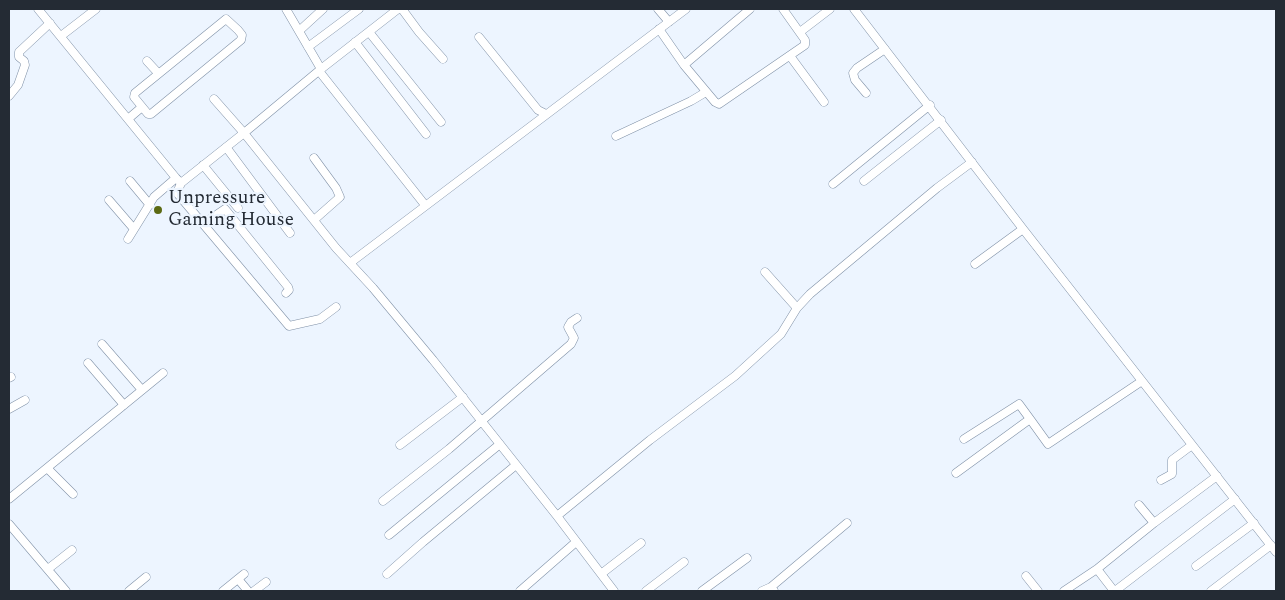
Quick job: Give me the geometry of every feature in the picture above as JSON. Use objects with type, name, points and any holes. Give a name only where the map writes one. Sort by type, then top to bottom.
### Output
[{"type":"street","points":[[38,9],[178,180],[177,193],[289,326],[320,319],[336,307]]},
{"type":"street","points":[[61,36],[96,9]]},
{"type":"street","points":[[286,9],[320,70],[425,205]]},
{"type":"street","points":[[299,31],[323,9]]},
{"type":"street","points":[[308,48],[359,9]]},
{"type":"street","points":[[128,239],[156,195],[203,165],[355,42],[400,9],[443,58]]},
{"type":"street","points":[[658,9],[669,22]]},
{"type":"street","points":[[350,263],[686,9]]},
{"type":"street","points":[[684,65],[750,9]]},
{"type":"street","points":[[659,29],[706,92],[715,102],[721,103],[806,44],[800,32],[783,9]]},
{"type":"street","points":[[800,32],[830,9]]},
{"type":"street","points":[[854,9],[930,105],[1023,229],[1276,552]]},
{"type":"street","points":[[226,19],[242,35],[242,40],[151,114],[148,114],[142,107],[134,96],[158,73],[226,19]]},
{"type":"street","points":[[9,96],[18,85],[24,65],[24,61],[18,57],[19,52],[50,23]]},
{"type":"street","points":[[369,32],[441,122]]},
{"type":"street","points":[[479,37],[537,109],[546,114]]},
{"type":"street","points":[[355,42],[426,134]]},
{"type":"street","points":[[866,93],[855,80],[853,73],[885,48]]},
{"type":"street","points":[[790,56],[824,102]]},
{"type":"street","points":[[147,61],[158,73]]},
{"type":"street","points":[[616,136],[706,92]]},
{"type":"street","points":[[214,98],[336,248],[391,309],[482,421],[613,591]]},
{"type":"street","points":[[833,184],[930,105]]},
{"type":"street","points":[[128,119],[142,107]]},
{"type":"street","points":[[864,181],[941,120]]},
{"type":"street","points":[[226,147],[290,234]]},
{"type":"street","points":[[314,158],[336,188],[340,197],[314,220]]},
{"type":"street","points":[[557,516],[650,440],[732,378],[784,331],[797,308],[810,294],[937,188],[972,162]]},
{"type":"street","points":[[203,165],[238,208]]},
{"type":"street","points":[[130,181],[150,205]]},
{"type":"street","points":[[109,200],[134,229]]},
{"type":"street","points":[[203,224],[225,210],[288,287],[289,290],[286,293]]},
{"type":"street","points":[[975,264],[1023,229]]},
{"type":"street","points":[[765,272],[797,308]]},
{"type":"street","points":[[383,501],[450,450],[571,344],[574,338],[568,327],[577,318]]},
{"type":"street","points":[[102,344],[142,390]]},
{"type":"street","points":[[88,363],[124,405]]},
{"type":"street","points":[[9,499],[163,373]]},
{"type":"street","points":[[964,439],[1019,404],[1048,444],[1142,381]]},
{"type":"street","points":[[400,445],[462,397]]},
{"type":"street","points":[[9,409],[25,400]]},
{"type":"street","points":[[956,472],[1030,420]]},
{"type":"street","points":[[389,535],[500,444]]},
{"type":"street","points":[[1161,480],[1172,474],[1172,460],[1192,445]]},
{"type":"street","points":[[388,574],[423,542],[516,465]]},
{"type":"street","points":[[47,468],[73,494]]},
{"type":"street","points":[[1064,591],[1097,569],[1217,476]]},
{"type":"street","points":[[1097,569],[1114,591],[1235,499]]},
{"type":"street","points":[[1139,505],[1154,523]]},
{"type":"street","points":[[762,591],[773,589],[847,523]]},
{"type":"street","points":[[1196,566],[1254,523]]},
{"type":"street","points":[[9,524],[48,569],[62,590]]},
{"type":"street","points":[[520,591],[576,542]]},
{"type":"street","points":[[601,574],[641,543]]},
{"type":"street","points":[[1211,591],[1271,545]]},
{"type":"street","points":[[48,569],[72,550]]},
{"type":"street","points":[[702,591],[746,558]]},
{"type":"street","points":[[646,591],[684,562]]},
{"type":"street","points":[[1026,576],[1038,591]]},
{"type":"street","points":[[129,591],[146,577]]},
{"type":"street","points":[[223,591],[241,577],[248,591]]},
{"type":"street","points":[[254,591],[266,582]]},
{"type":"place","name":"Unpressure Gaming House","points":[[158,210]]}]
